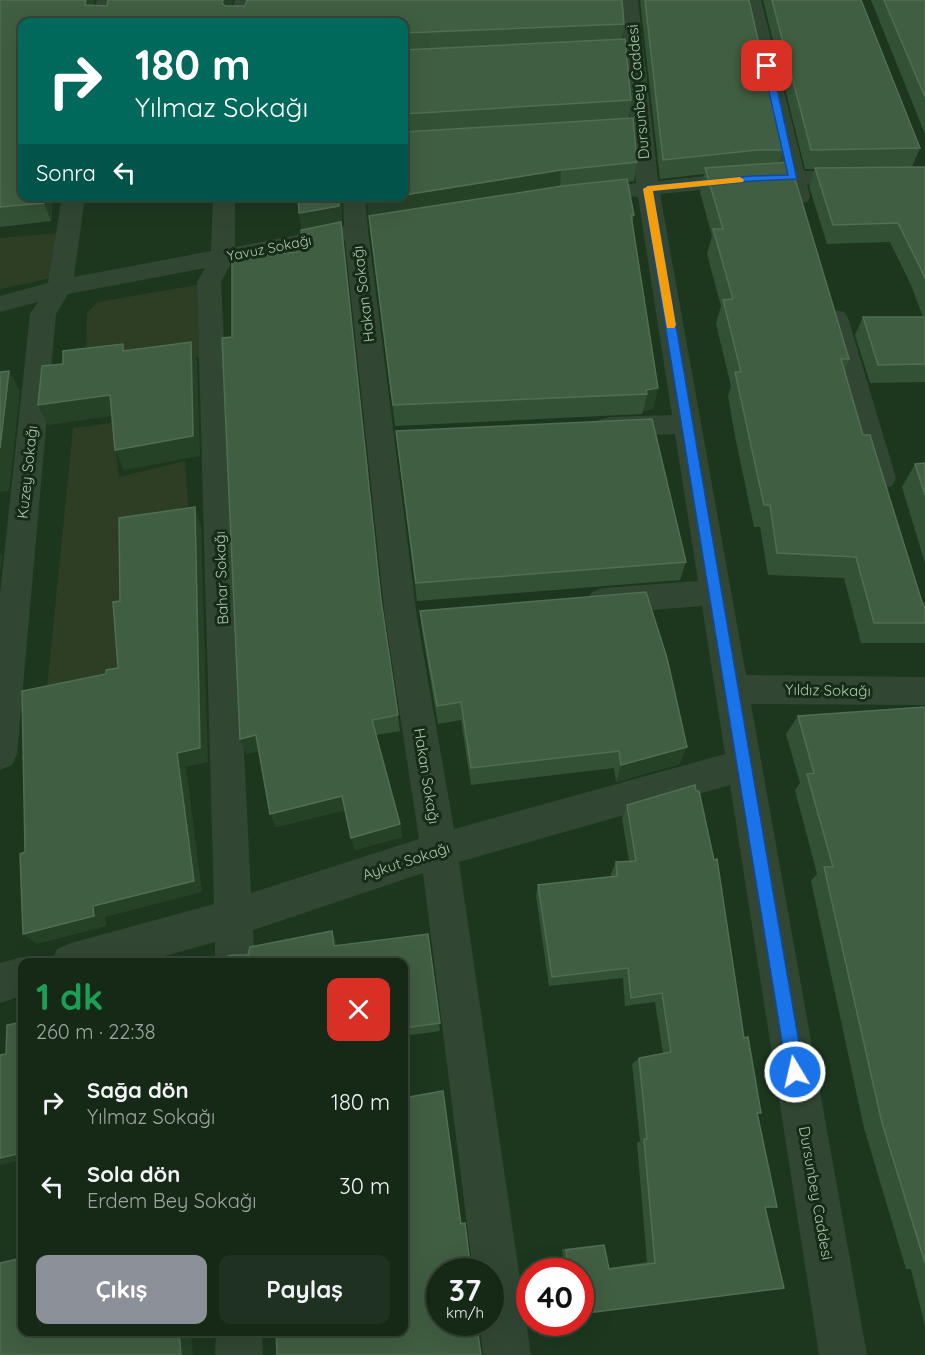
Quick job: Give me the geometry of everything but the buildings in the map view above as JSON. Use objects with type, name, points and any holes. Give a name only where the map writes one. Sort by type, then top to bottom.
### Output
[{"type":"street","points":[[103,18],[106,0]]},
{"type":"street","points":[[239,18],[244,0]]},
{"type":"street","name":"Dursunbey Caddesi","points":[[629,0],[623,50],[630,128],[648,189],[843,1355]]},
{"type":"street","points":[[752,0],[807,223]]},
{"type":"street","points":[[604,193],[752,178],[924,167]]},
{"type":"street","name":"Kuzey Sokağı","points":[[0,754],[43,314],[60,288],[73,201]]},
{"type":"street","name":"Bahar Sokağı","points":[[224,201],[223,256],[209,282],[235,958]]},
{"type":"street","name":"Hakan Sokağı","points":[[356,201],[367,229],[439,850],[507,1355]]},
{"type":"street","name":"Yavuz Sokağı","points":[[0,304],[60,288],[367,229]]},
{"type":"street","points":[[827,291],[888,497]]},
{"type":"street","points":[[580,429],[687,424]]},
{"type":"street","points":[[575,603],[715,592]]},
{"type":"street","name":"Yıldız Sokağı","points":[[731,688],[925,691]]},
{"type":"street","name":"Aykut Sokağı","points":[[89,958],[235,917],[439,850],[744,765]]},
{"type":"street","points":[[0,983],[18,977]]},
{"type":"street","points":[[239,1336],[239,1355]]},
{"type":"green space","points":[[58,233],[51,278],[0,289],[0,238]]},
{"type":"green space","points":[[197,285],[199,357],[137,366],[86,363],[87,313],[98,302]]},
{"type":"green space","points":[[112,423],[119,477],[185,461],[189,517],[121,532],[117,681],[46,698],[73,428]]},
{"type":"slow traffic","points":[[671,325],[648,189],[740,180]]},
{"type":"route","points":[[767,66],[794,177],[752,178],[648,189],[795,1072]]}]
